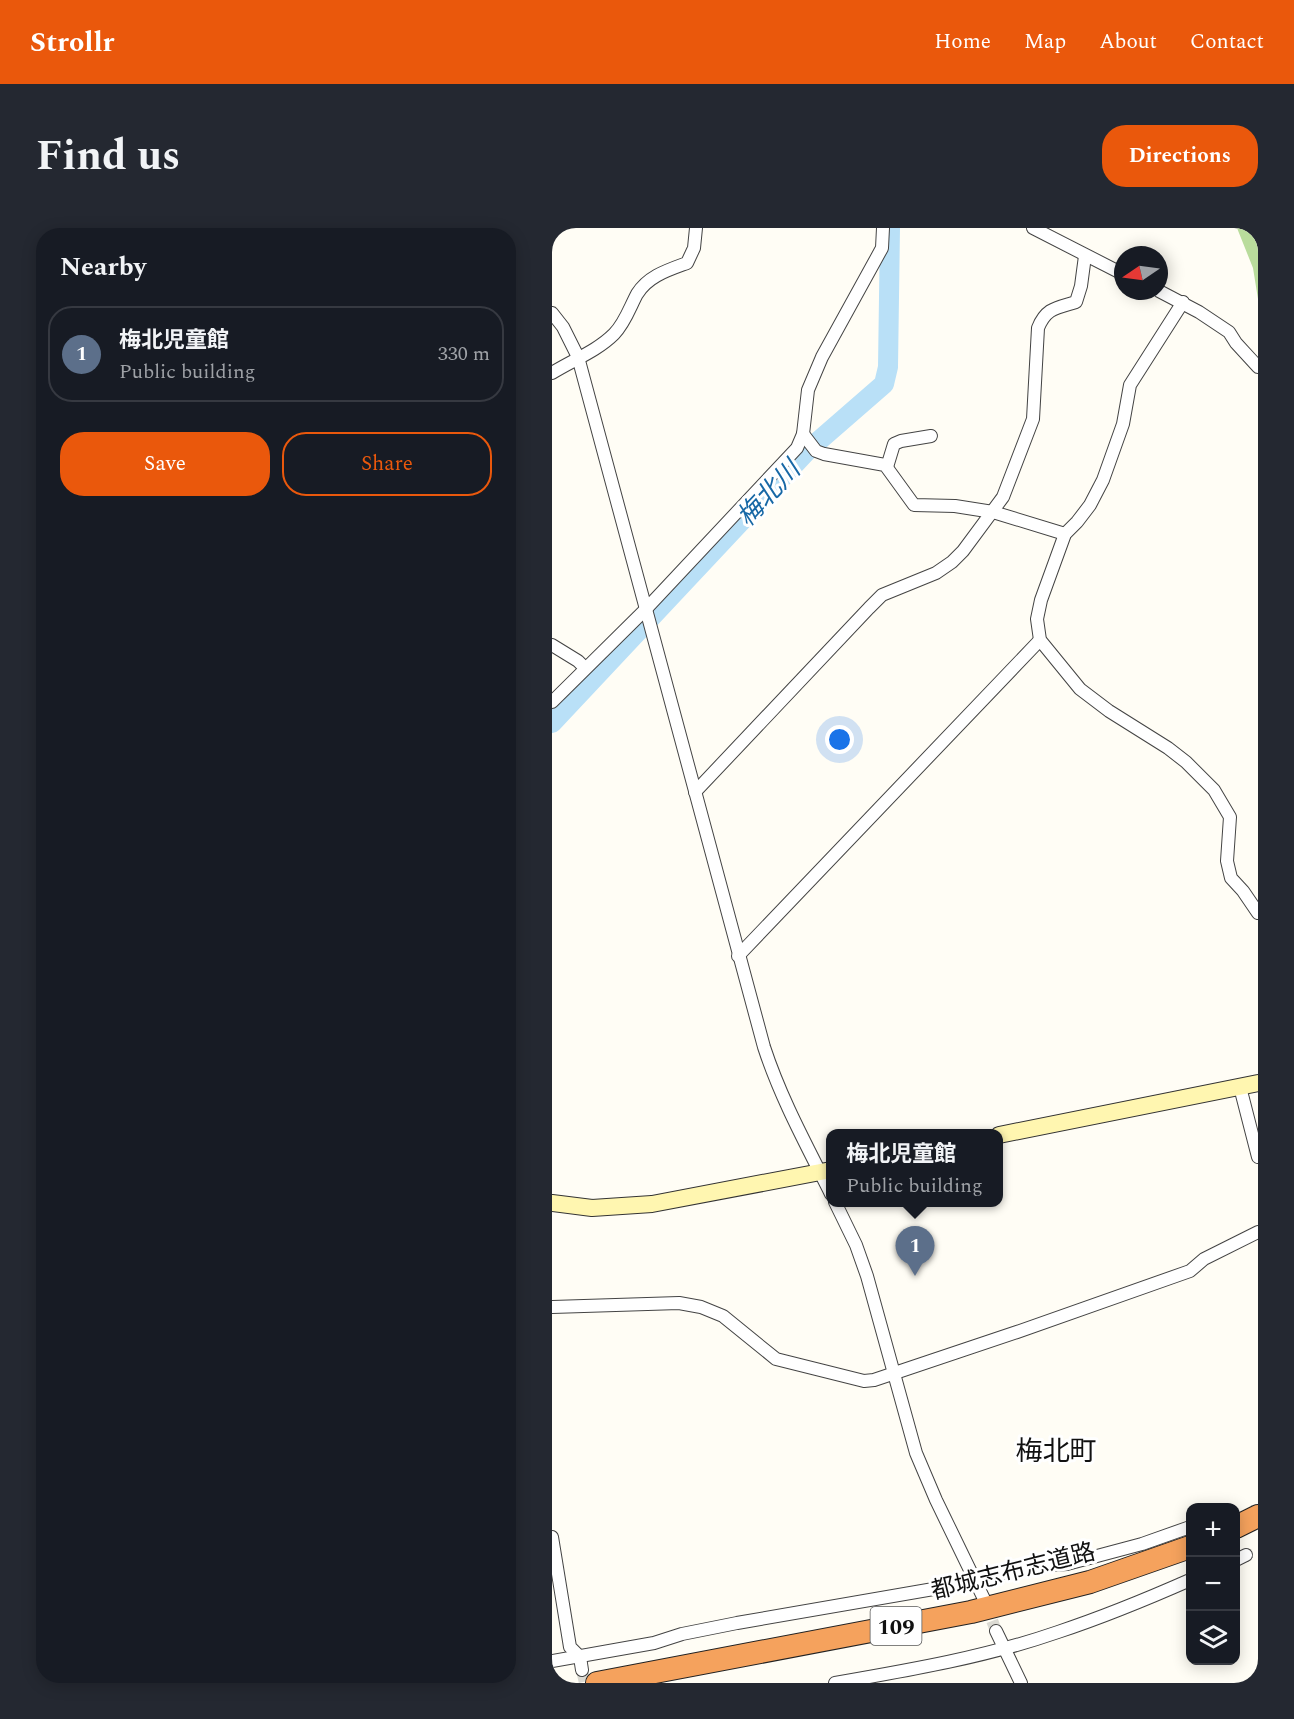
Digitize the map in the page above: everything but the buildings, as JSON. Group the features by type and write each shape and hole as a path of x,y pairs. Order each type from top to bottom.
{"highway":[{"path":"1240,1525 1258,1516"},
{"path":"1240,1550 1258,1528"},
{"name":"都城志布志道路","path":"586,1670 971,1612 1090,1582 1186,1549"},
{"name":"都城志布志道路","path":"653,1683 920,1632 1035,1607 1096,1591 1186,1560"}],"street":[{"path":"552,373 594,350 613,334 620,326 639,291 655,275 687,262 694,248 696,228"},
{"path":"552,702 646,609 805,437 808,390 822,357 882,248 883,228"},
{"path":"1033,228 1114,270"},
{"path":"695,792 882,595 936,573 952,562 993,512 1003,497 1033,419 1038,328 1043,316 1056,308 1076,302 1082,286 1085,256"},
{"path":"1168,295 1184,302 1229,332 1236,344 1258,367"},
{"path":"1184,302 1130,385 1124,424 1103,480 1090,505 1065,534 1041,600 1037,619 1040,640 1080,689 1109,711 1168,748 1214,790 1230,817 1227,861 1231,878 1258,913"},
{"path":"552,313 578,357 738,957 775,1080 825,1171 652,1204 592,1208 552,1203"},
{"path":"887,467 894,444 931,436"},
{"path":"805,437 816,451 824,454 863,460 887,467 914,505 955,506 993,512 1065,534"},
{"path":"738,957 1040,640"},
{"path":"552,645 585,668"},
{"path":"1003,1134 1258,1083"},
{"path":"1240,1087 1258,1157"},
{"path":"837,1207 856,1245 867,1276 916,1453 984,1599"},
{"path":"552,1307 693,1304 723,1316 776,1359 864,1381 874,1380 1190,1271 1204,1259 1258,1232"},
{"path":"552,1661 586,1670 682,1634 945,1587 974,1578 1067,1563 1142,1544 1186,1529"},
{"path":"552,1537 570,1647 586,1670"},
{"path":"835,1683 917,1669 1057,1633 1186,1582"},
{"path":"996,1631 1021,1683"}],"green space":[{"path":"1237,228 1258,228 1258,299 1253,268"}],"waterway":[{"name":"梅北川","path":"552,723 807,451 884,384 888,367 890,228"}],"tunnel":[{"path":"986,1604 996,1631"},
{"path":"582,1670 585,1683"}],"place":[{"name":"梅北児童館","path":"915,1276"}],"district":[{"name":"梅北町","path":"1056,1451"}]}
